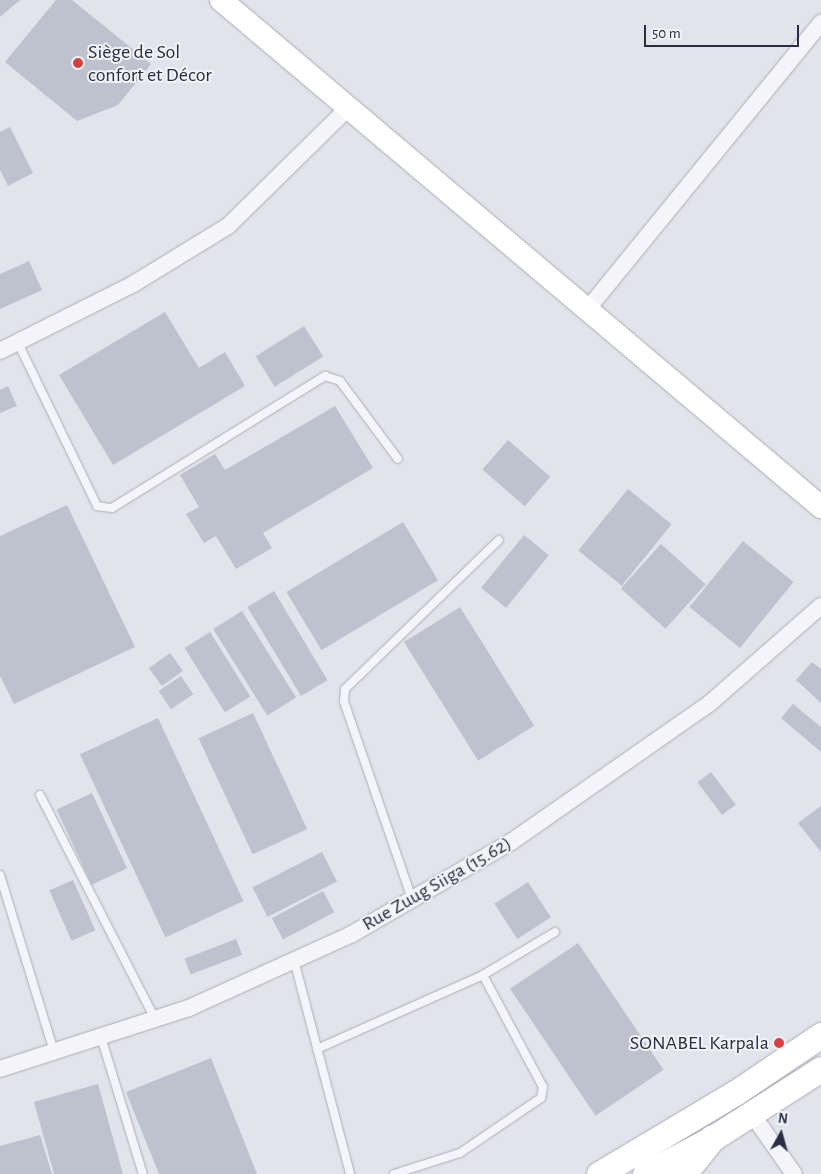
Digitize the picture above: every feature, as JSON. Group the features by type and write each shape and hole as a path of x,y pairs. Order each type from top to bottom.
{"highway":[{"path":"687,1173 713,1138"}],"main road":[{"path":"221,0 586,311 821,507"},
{"path":"599,1174 735,1093 821,1035"},
{"path":"645,1174 713,1138 821,1069"}],"street":[{"path":"586,311 821,22"},
{"path":"0,351 135,283 228,226 347,108"},
{"name":"Rue Zuug Siiga (15.62)","path":"0,1068 155,1019 294,960 412,899 511,842 709,704 821,606"},
{"path":"752,1114 794,1174"}],"lane":[{"path":"18,343 96,506 112,508 325,376 340,381 398,460"},
{"path":"412,899 344,701 345,689 499,540"},
{"path":"40,795 155,1019"},
{"path":"0,875 54,1052"},
{"path":"317,1049 483,975 555,932"},
{"path":"294,960 350,1174"},
{"path":"394,1174 460,1153 542,1098 544,1087 483,975"},
{"path":"102,1037 143,1174"}],"building":[{"path":"0,0 20,0 0,17"},
{"path":"56,0 72,0 151,64 118,105 77,121 5,62"},
{"path":"10,127 33,173 8,186 0,170 0,132"},
{"path":"29,261 42,290 0,309 0,274"},
{"path":"165,312 199,368 225,352 245,386 113,465 59,375"},
{"path":"304,326 323,357 275,387 256,356"},
{"path":"8,386 17,406 0,413 0,390"},
{"path":"335,406 373,468 263,533 272,548 236,569 216,536 204,543 186,514 199,507 180,475 215,454 225,470"},
{"path":"508,440 550,477 525,506 482,469"},
{"path":"628,489 672,524 622,586 578,550"},
{"path":"67,505 135,647 14,704 0,676 0,536"},
{"path":"403,522 438,580 321,650 286,592"},
{"path":"524,535 549,555 506,608 481,588"},
{"path":"743,541 794,582 740,648 690,607"},
{"path":"661,544 706,584 665,629 621,589"},
{"path":"274,591 328,680 301,696 247,607"},
{"path":"460,607 534,726 478,761 404,642"},
{"path":"242,611 296,698 267,716 213,629"},
{"path":"210,632 250,696 225,712 185,648"},
{"path":"170,653 183,671 162,686 149,668"},
{"path":"812,662 821,669 821,703 796,680"},
{"path":"181,676 193,694 171,709 159,691"},
{"path":"793,704 821,727 821,752 781,718"},
{"path":"253,713 307,829 253,854 199,738"},
{"path":"158,718 243,901 165,937 80,754"},
{"path":"711,772 736,805 722,815 697,782"},
{"path":"92,793 127,868 92,885 57,809"},
{"path":"821,806 821,852 798,823"},
{"path":"322,852 337,881 267,917 253,887"},
{"path":"73,880 95,930 72,941 49,891"},
{"path":"528,882 551,917 517,939 494,904"},
{"path":"323,891 334,912 283,939 272,918"},
{"path":"236,939 242,955 191,975 185,959"},
{"path":"578,943 664,1070 596,1116 510,989"},
{"path":"211,1058 257,1174 159,1174 126,1092"},
{"path":"98,1084 123,1174 54,1174 34,1102"},
{"path":"40,1135 52,1174 0,1174 0,1146"}],"place":[{"name":"Siège de Sol confort et Décor","path":"78,63"},
{"name":"SONABEL Karpala","path":"779,1043"}]}
